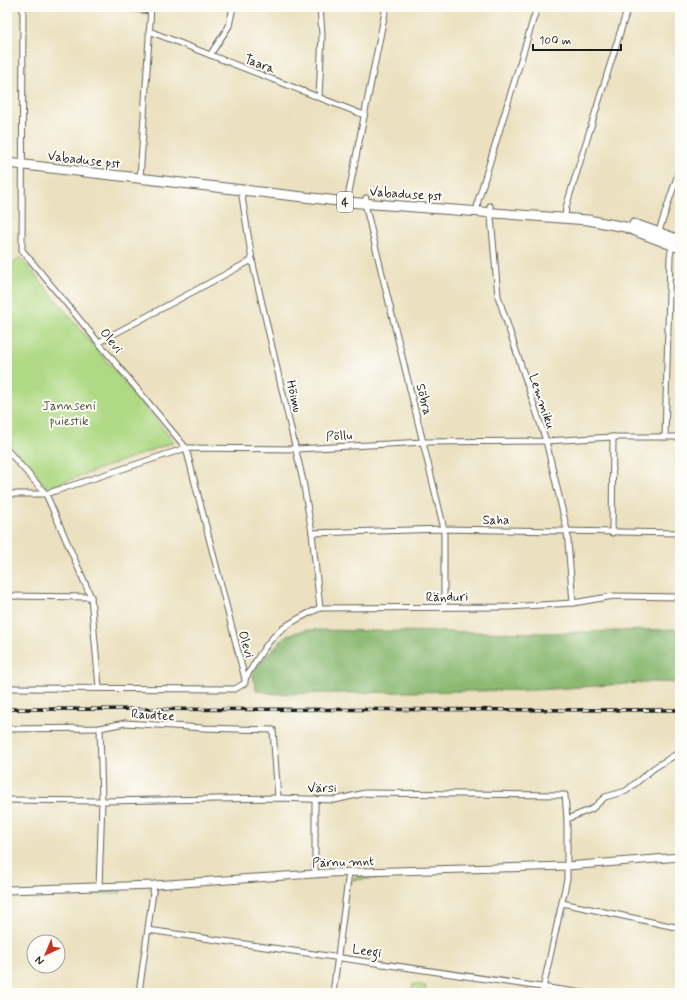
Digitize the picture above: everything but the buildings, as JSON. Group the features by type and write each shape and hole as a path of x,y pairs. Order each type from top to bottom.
{"highway":[{"name":"Vabaduse pst","path":"7,158 23,162 347,200"},
{"name":"Vabaduse pst","path":"7,163 23,162"},
{"name":"Vabaduse pst","path":"140,176 241,190 347,200 565,214 658,236 677,244"}],"main road":[{"name":"Pärnu mnt","path":"7,890 154,885 315,873 567,866 680,857"}],"street":[{"name":"Olevi","path":"23,7 22,250 186,448 245,679"},
{"path":"122,7 150,9 140,176"},
{"path":"210,55 229,26 233,7"},
{"path":"320,7 322,35 320,97"},
{"path":"347,200 386,7"},
{"path":"477,208 537,7"},
{"path":"565,214 628,7"},
{"name":"Taara","path":"149,31 364,115"},
{"path":"658,236 680,168"},
{"name":"Hõimu","path":"241,190 252,260 297,448 312,533 320,608"},
{"name":"Sõbra","path":"366,201 444,529 444,607"},
{"name":"Lemmiku","path":"490,209 498,296 546,441 567,530 573,603"},
{"path":"665,437 670,257 677,244"},
{"path":"99,342 252,260"},
{"path":"612,533 613,437"},
{"name":"Põllu","path":"7,494 46,494 186,448 297,448 424,442 546,441 613,437 680,437"},
{"path":"7,450 46,494 91,597 99,687"},
{"name":"Saha","path":"312,533 444,529 680,533"},
{"path":"7,596 91,597"},
{"name":"Ränduri","path":"245,679 271,637 295,619 320,608 509,608 573,603 614,596 680,596"},
{"name":"Raudtee","path":"7,688 99,687 235,689 245,683 245,679"},
{"name":"Raudtee","path":"7,729 100,728 125,723 204,728 273,730 278,798"},
{"path":"99,887 102,801 100,728"},
{"path":"567,819 592,809 605,796 626,790 654,768 680,752"},
{"name":"Värsi","path":"7,800 102,801 278,798 335,800 365,793 565,795 567,819 567,866 562,903 542,990"},
{"path":"315,799 315,873"},
{"path":"333,993 339,957 349,872"},
{"path":"139,993 154,885"},
{"path":"562,903 680,928"},
{"name":"Leegi","path":"148,930 339,957 542,990 583,993"}],"green space":[{"name":"Jannseni puiestik","path":"20,257 174,442 47,488 7,441 7,269"},
{"path":"680,629 680,683 653,682 538,690 274,694 256,690 252,671 287,635 305,630 552,633"},
{"path":"384,876 383,878 352,880 356,877"},
{"path":"121,890 121,893 88,894 88,892"},
{"path":"57,893 57,895 28,896 27,894"},
{"path":"413,984 426,986 425,993 412,993"}],"railway":[{"path":"7,709 680,710"}]}
